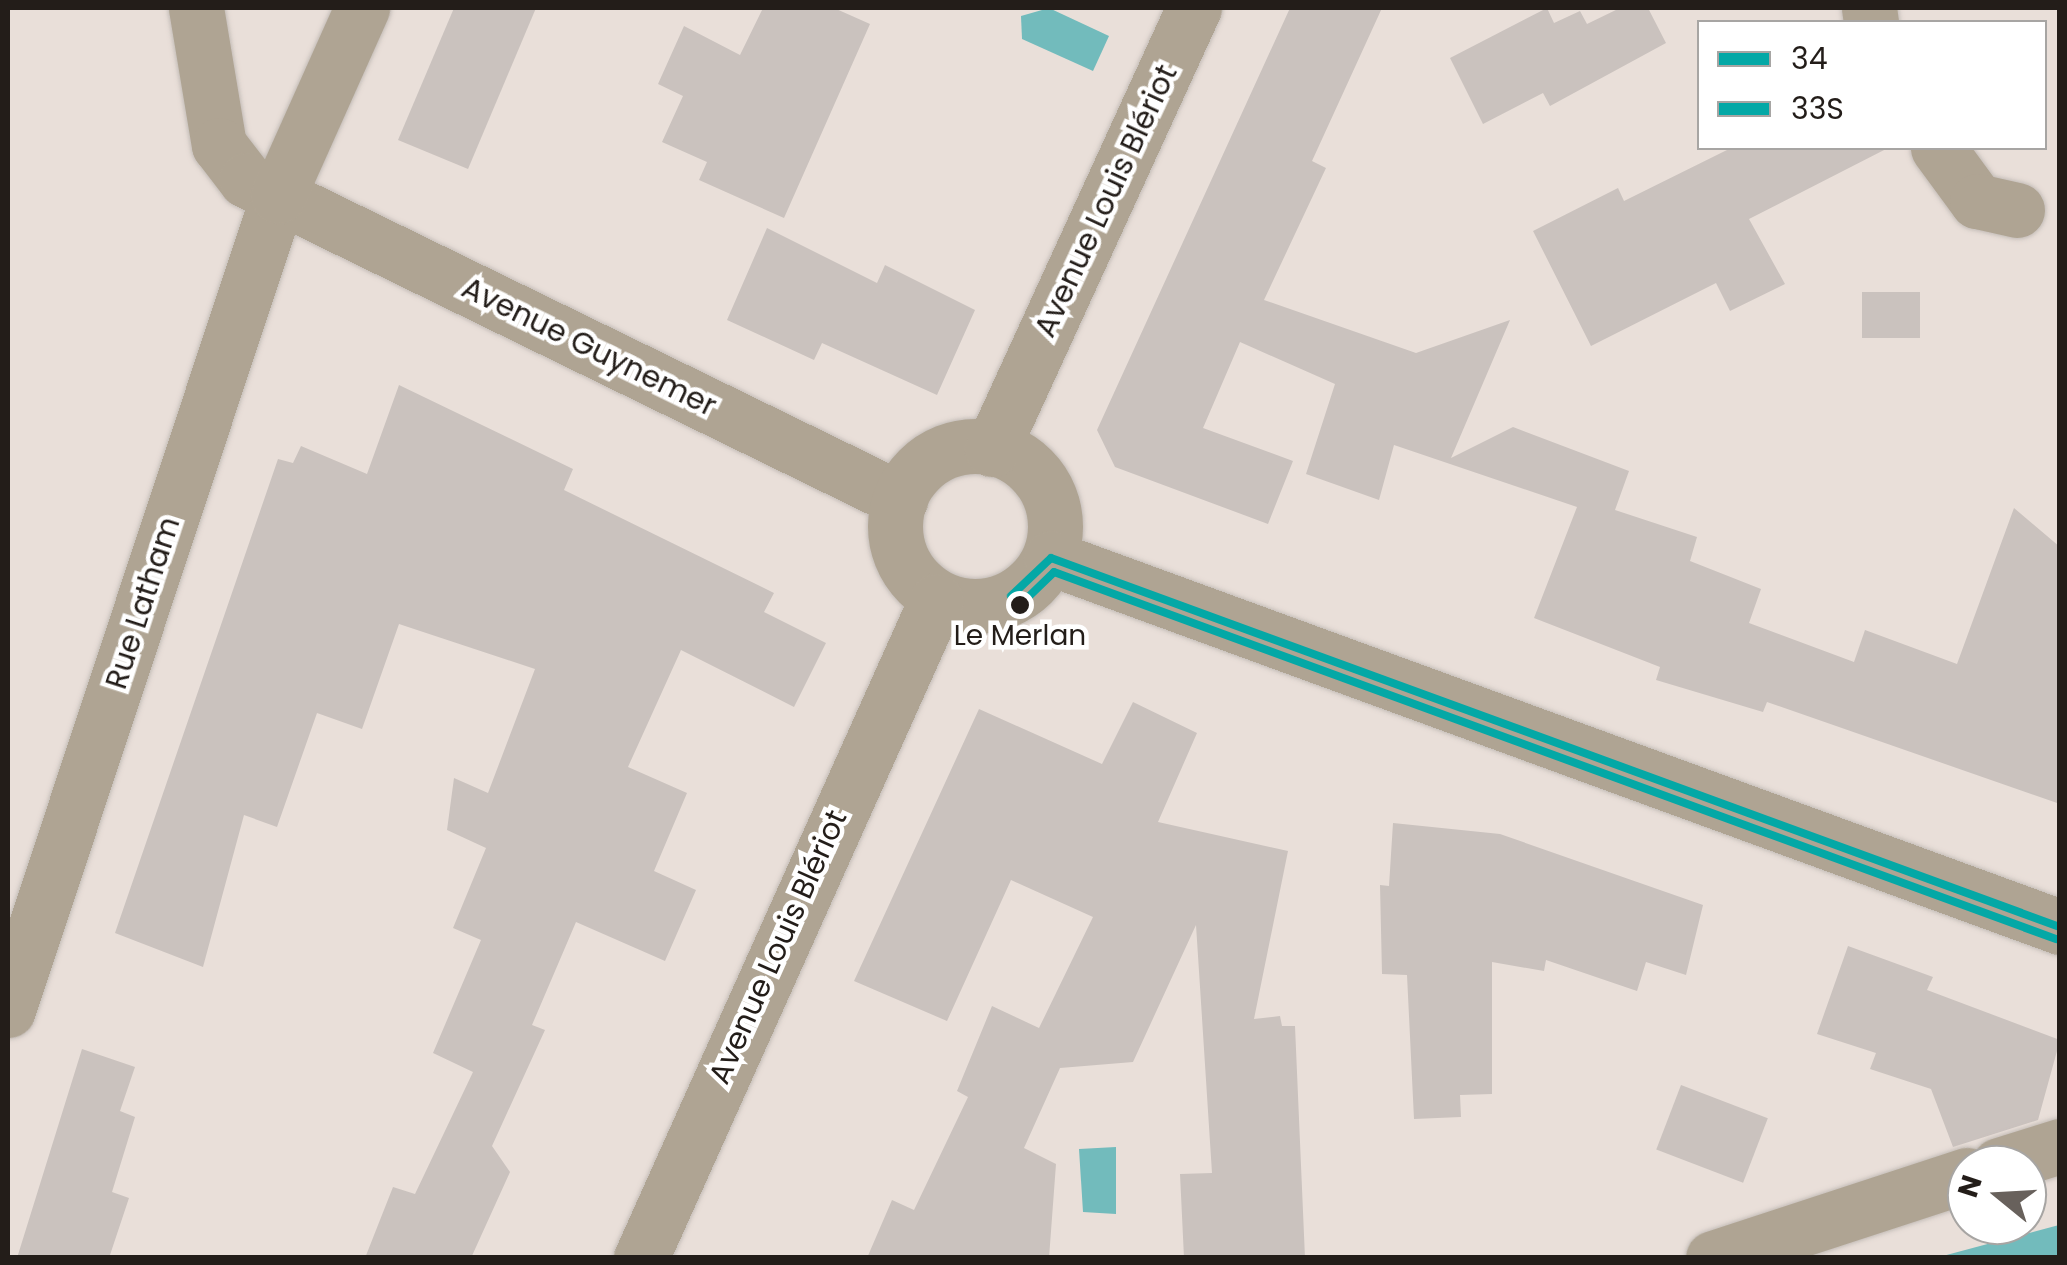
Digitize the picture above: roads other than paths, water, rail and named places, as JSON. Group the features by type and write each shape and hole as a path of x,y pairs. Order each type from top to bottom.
{"street":[{"name":"Avenue Guynemer","path":"196,8 220,145 246,180 900,499"},
{"name":"Rue Latham","path":"8,1010 21,926 278,196 362,8"},
{"name":"Avenue Louis Blériot","path":"992,449 1194,8"},
{"path":"1940,150 1977,200 2017,210"},
{"path":"992,449 1043,482 1053,506 1052,558 1010,596 927,620 896,543 900,499 930,459 992,449"},
{"path":"1052,558 2060,927"},
{"name":"Avenue Louis Blériot","path":"641,1258 927,620"},
{"path":"1713,1258 1947,1182"}],"water":[{"path":"1049,8 1109,36 1093,71 1022,39 1021,16"},
{"path":"1116,1147 1116,1214 1083,1212 1079,1149"},
{"path":"2059,1225 2059,1257 1939,1257 1984,1245 2047,1245 2047,1228"}],"place":[{"name":"Le Merlan","path":"1020,605"}]}
